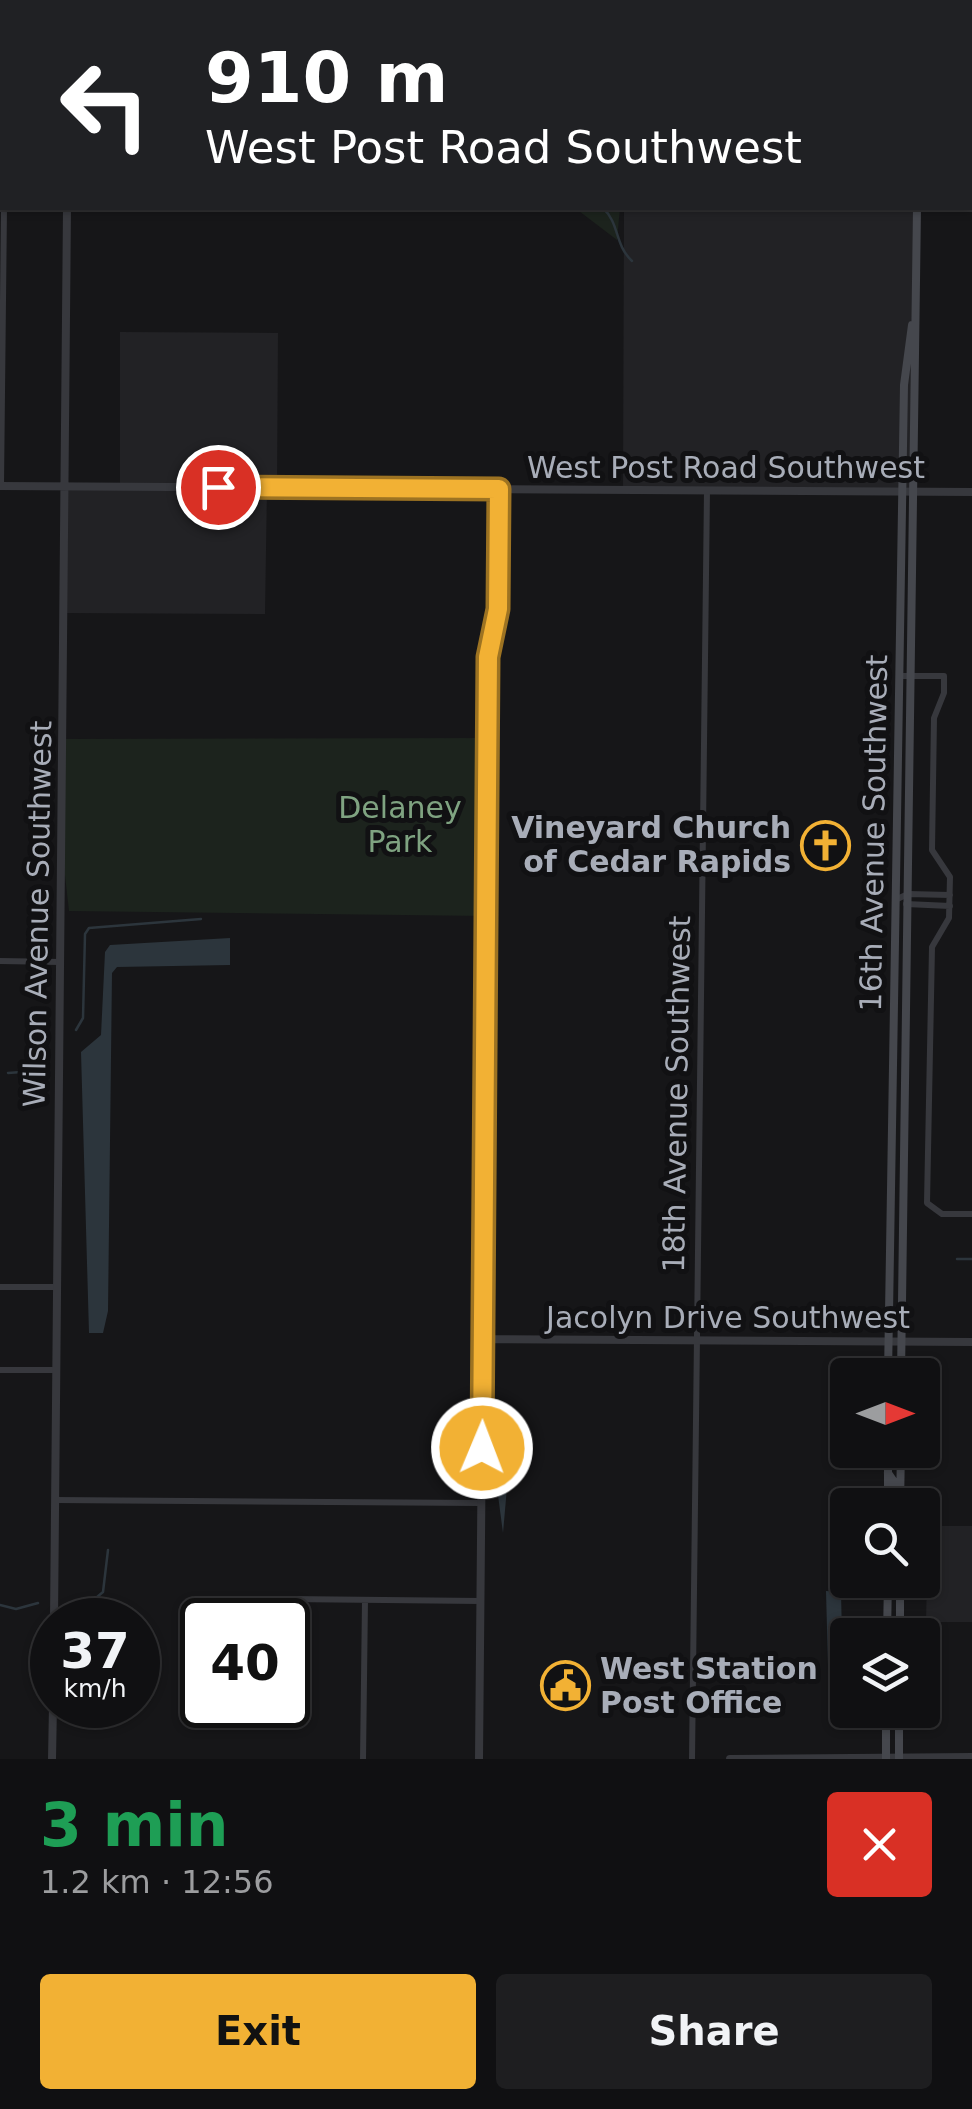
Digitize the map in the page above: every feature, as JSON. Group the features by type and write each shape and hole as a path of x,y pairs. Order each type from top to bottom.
{"main road":[{"name":"16th Avenue Southwest","path":"901,1358 917,210"},
{"name":"16th Avenue Southwest","path":"888,1358 904,385 916,292"},
{"path":"886,1728 886,1757"},
{"path":"899,1728 899,1757"}],"street":[{"path":"0,486 4,210"},
{"name":"Wilson Avenue Southwest","path":"54,1598 67,210"},
{"name":"West Post Road Southwest","path":"0,486 972,492"},
{"path":"479,1759 488,657 498,609 499,489"},
{"name":"18th Avenue Southwest","path":"692,1759 707,490"},
{"path":"899,676 944,676 934,718 932,850 950,877 950,918 932,946 927,1202 942,1214 972,1214"},
{"path":"895,900 908,894 950,895"},
{"path":"895,900 908,905 950,906"},
{"path":"0,961 60,962"},
{"path":"0,1287 57,1287"},
{"name":"Jacolyn Drive Southwest","path":"483,1339 972,1342"},
{"path":"0,1370 56,1370"},
{"path":"55,1500 481,1503"},
{"path":"310,1599 480,1600"},
{"path":"363,1759 366,1600"},
{"path":"52,1759 53,1728"},
{"path":"730,1759 972,1757"}],"shaded area":[{"path":"624,210 917,210 915,492 623,489"},
{"path":"120,332 278,333 277,487 267,488 265,614 63,613 65,486 120,486"},
{"path":"230,938 230,965 117,967 112,973 108,1311 103,1333 89,1333 81,1052 101,1035 105,952 110,945"},
{"path":"505,1413 508,1476 503,1533 494,1465 500,1417"},
{"path":"940,1526 972,1526 972,1622 926,1618 926,1598 940,1598"},
{"path":"826,1591 830,1591 830,1598 841,1598 842,1618 830,1618 829,1703"}],"green space":[{"path":"578,210 620,210 617,240"},
{"name":"Delaney Park","path":"488,738 486,916 69,911 61,840 62,739"}],"waterway":[{"path":"604,210 632,261"},
{"path":"76,1030 83,1018 85,934 89,928 201,919"},
{"path":"8,1073 35,1071 43,1063"},
{"path":"957,1259 972,1259"},
{"path":"96,1598 103,1592 108,1550"},
{"path":"0,1605 16,1609 30,1605"}],"place":[{"name":"Vineyard Church of Cedar Rapids","path":"826,845"},
{"name":"West Station Post Office","path":"565,1686"}],"route":[{"path":"218,487 499,489 498,609 488,657 482,1448"}]}
